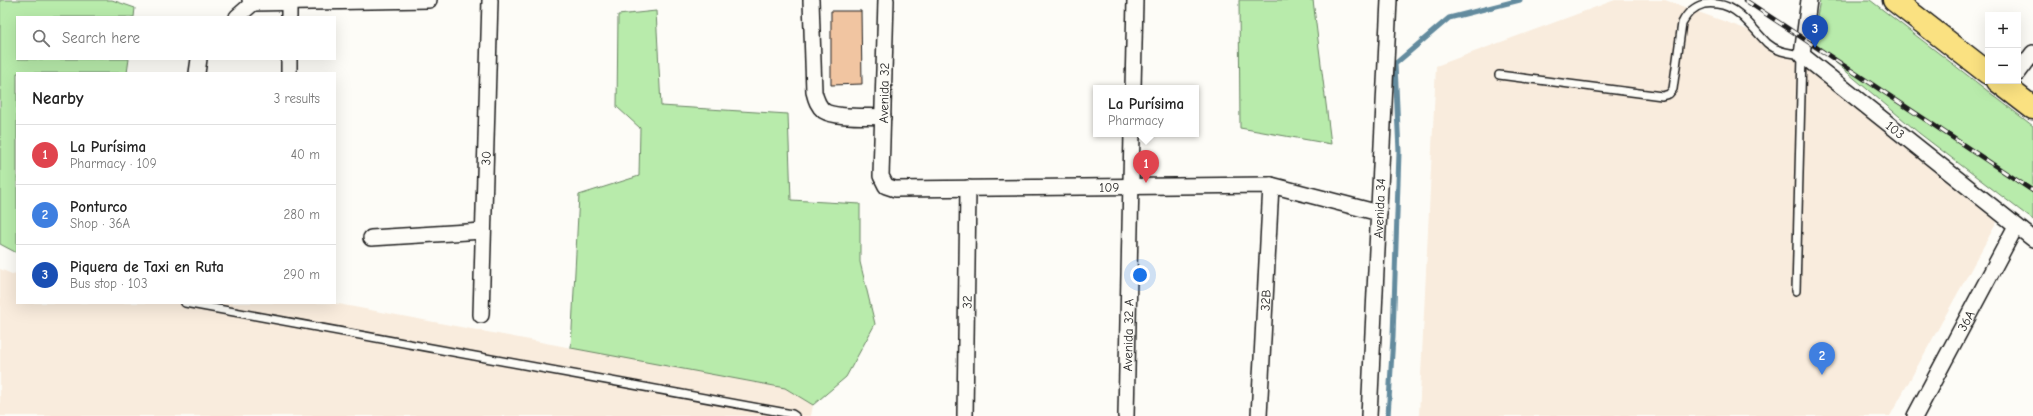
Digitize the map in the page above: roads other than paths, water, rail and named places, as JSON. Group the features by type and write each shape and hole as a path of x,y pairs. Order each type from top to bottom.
{"main road":[{"path":"1894,0 1985,71"},
{"path":"2012,84 2033,108"}],"street":[{"path":"238,16 251,2 289,10 429,0"},
{"name":"30","path":"481,315 490,0"},
{"path":"811,0 814,92 817,103 825,111 836,114 883,117"},
{"name":"Avenida 32","path":"886,0 882,176 886,186"},
{"path":"1133,85 1135,0"},
{"name":"Avenida 34","path":"1369,416 1388,0"},
{"path":"1802,55 1810,0"},
{"path":"2021,67 2033,53"},
{"name":"103","path":"1802,55 2033,239"},
{"path":"197,72 199,60"},
{"path":"289,60 289,72"},
{"name":"Avenida 32 A","path":"1126,416 1132,137"},
{"name":"109","path":"886,186 895,189 1271,185 1379,213"},
{"name":"32B","path":"1259,416 1271,185"},
{"name":"32","path":"964,416 968,188"},
{"name":"36A","path":"1915,416 2016,226"},
{"path":"370,238 483,231"}],"lane":[{"path":"1499,75 1662,96 1669,94 1673,89 1686,14 1696,6 1709,2 1722,2 1733,5 1746,17 1768,43 1780,51 1802,55 1796,291"},
{"path":"190,304 792,414 795,416"}],"waterway":[{"path":"1388,416 1393,337 1399,152 1395,64 1449,18 1520,0"}],"railway":[{"path":"1745,0 2033,191"}],"place":[{"name":"Piquera de Taxi en Ruta","path":"1815,48"},
{"name":"La Purísima","path":"1146,183"},
{"name":"Ponturco","path":"1822,375"}]}
